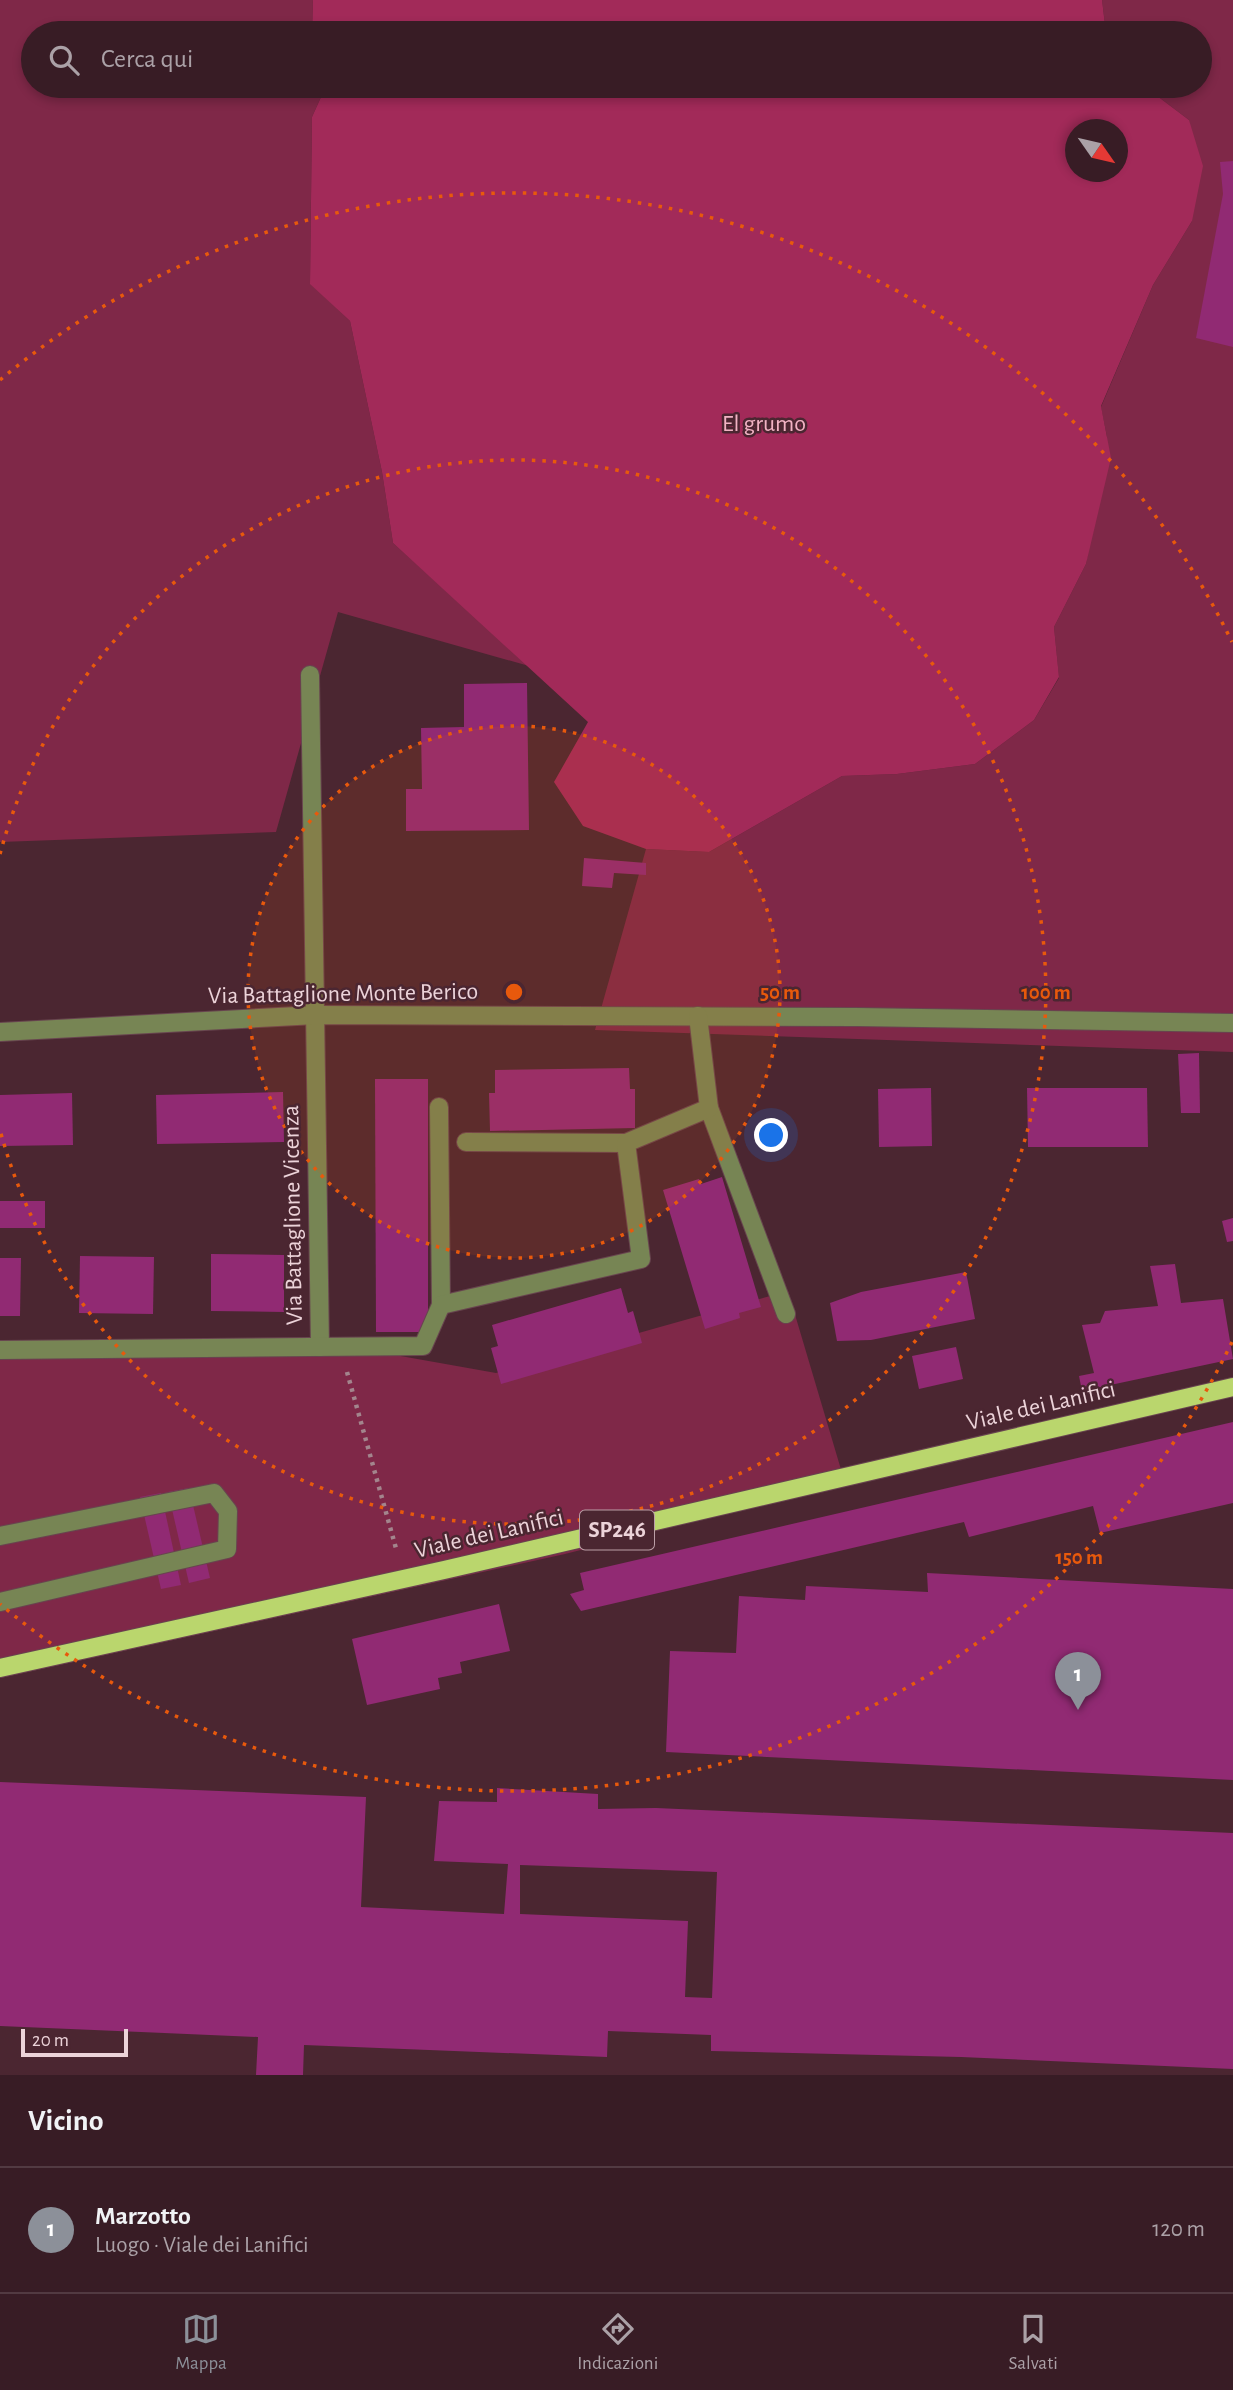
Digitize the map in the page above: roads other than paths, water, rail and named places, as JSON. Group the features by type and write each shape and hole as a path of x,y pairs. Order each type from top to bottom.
{"main road":[{"name":"Viale dei Lanifici","path":"0,1668 430,1573 1233,1387"}],"street":[{"name":"Via Battaglione Vicenza","path":"0,1350 320,1347 310,675"},
{"name":"Via Battaglione Monte Berico","path":"0,1032 316,1015 698,1016 1233,1023"},
{"path":"698,1016 709,1108 786,1314"},
{"path":"320,1347 423,1346 442,1305 439,1107"},
{"path":"466,1142 626,1143 709,1108"},
{"path":"442,1305 641,1259 626,1143"},
{"path":"0,1536 214,1493 228,1511 227,1549 0,1602"}],"place":[{"name":"Marzotto","path":"1078,1710"}],"park label":[{"name":"El grumo","path":"764,424"}]}
